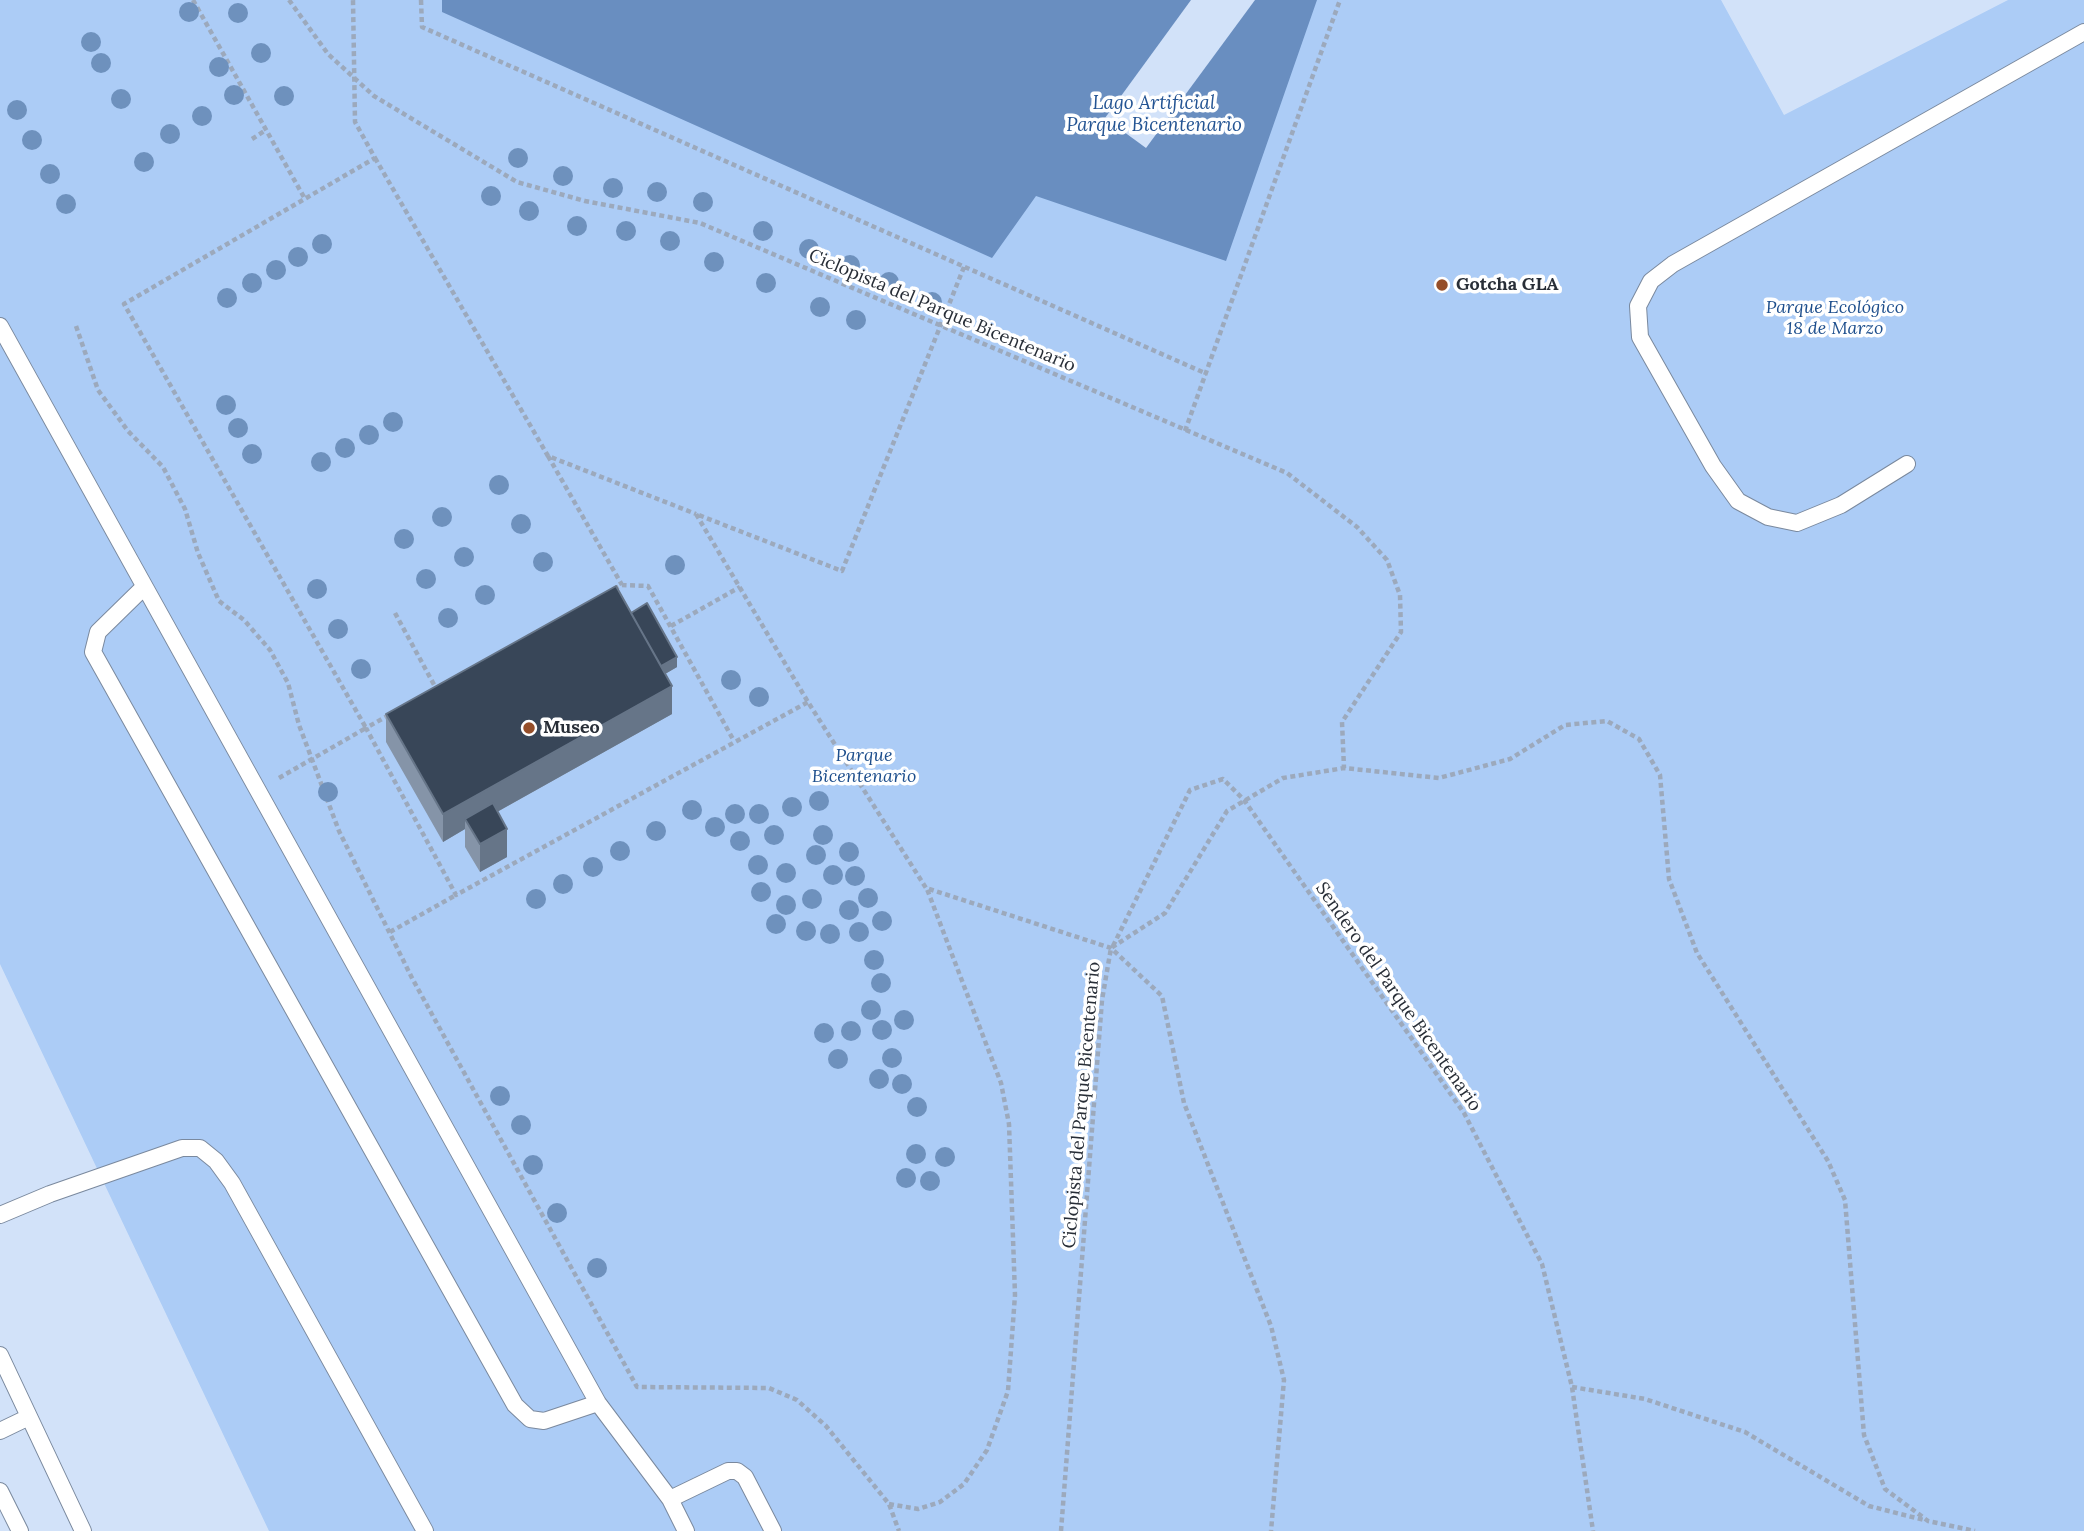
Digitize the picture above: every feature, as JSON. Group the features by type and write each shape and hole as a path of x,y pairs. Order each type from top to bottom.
{"lane":[{"path":"1907,464 1840,505 1797,523 1768,517 1738,501 1713,466 1640,337 1638,306 1651,281 1673,264 2084,32"},
{"path":"0,326 598,1403 670,1499 686,1531"},
{"path":"144,587 98,632 93,652 515,1405 530,1419 544,1421 598,1403"},
{"path":"0,1215 50,1194 182,1148 200,1148 216,1161 232,1183 425,1531"},
{"path":"0,1355 83,1531"},
{"path":"0,1431 29,1417"},
{"path":"670,1499 728,1471 737,1471 745,1477 772,1531"},
{"path":"0,1491 15,1527"}],"path":[{"path":"193,0 305,199"},
{"name":"Ciclopista del Parque Bicentenario","path":"289,0 328,54 374,96 517,182 585,201 700,223 1287,473 1357,527 1387,560 1400,595 1401,632 1342,722 1344,768"},
{"path":"353,0 355,122 622,585"},
{"path":"421,0 422,27 1207,374"},
{"path":"1185,431 1340,0"},
{"path":"252,139 266,130"},
{"path":"375,158 124,304 366,728 456,895"},
{"path":"548,456 842,572 964,267"},
{"path":"76,326 98,390 128,430 163,467 185,509 198,553 219,601 253,630 270,650 282,672 339,831 390,932 637,1387 769,1388 797,1399 826,1426 889,1504 899,1531"},
{"path":"696,514 808,702 926,888 1002,1083 1009,1124 1014,1295 1008,1391 987,1450 964,1484 940,1502 918,1509 889,1504"},
{"path":"609,592 622,585 648,586 734,741"},
{"path":"671,626 740,587"},
{"path":"395,613 440,697"},
{"path":"427,694 439,687"},
{"path":"390,932 808,702"},
{"path":"257,790 390,714"},
{"name":"Ciclopista del Parque Bicentenario","path":"1061,1531 1102,1000 1111,948 1165,913 1227,811 1283,778 1344,768 1439,778 1510,759 1565,725 1606,721 1639,739 1660,775 1669,879 1697,953 1828,1161 1845,1200 1864,1435 1885,1489 1927,1521 1975,1531"},
{"name":"Sendero del Parque Bicentenario","path":"1111,948 1190,790 1223,779 1244,800 1464,1113 1542,1264 1572,1387 1592,1531"},
{"path":"926,888 1111,948 1162,996 1184,1103 1271,1326 1284,1380 1271,1531"},
{"path":"1572,1387 1645,1399 1745,1432 1869,1506 1927,1521"}],"green space":[{"name":"Parque Bicentenario","path":"0,0 1721,0 1784,115 2008,0 2084,0 2084,1531 269,1531 0,964"}],"water":[{"name":"Lago Artificial Parque Bicentenario","path":"442,0 1317,0 1226,261 1036,196 992,258 442,12"}],"pier":[{"path":"1191,0 1255,0 1146,148 1105,118"}],"building":[{"name":"Museo","path":"616,586 672,686 443,814 386,714"},
{"path":"647,603 677,657 661,666 631,613"},
{"path":"493,803 507,829 480,844 465,819"}],"place":[{"name":"Gotcha GLA","path":"1442,285"},
{"name":"Museo","path":"529,728"}],"park label":[{"name":"Parque Ecológico 18 de Marzo","path":"1835,318"}]}
